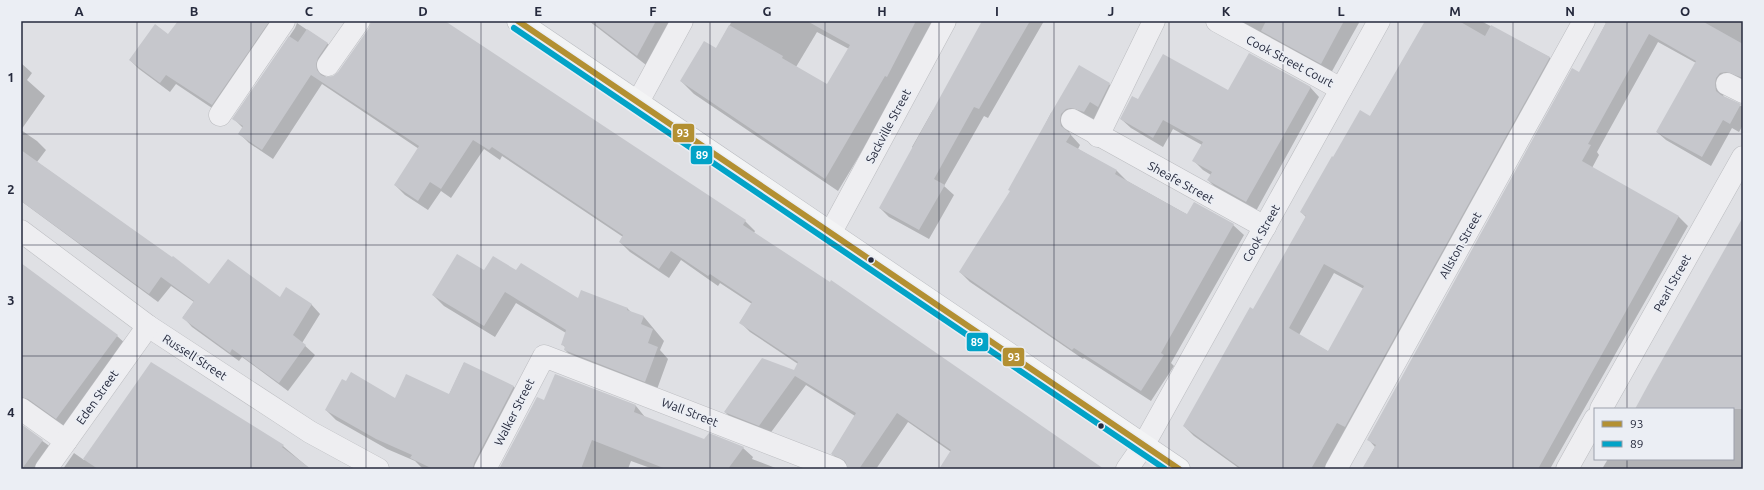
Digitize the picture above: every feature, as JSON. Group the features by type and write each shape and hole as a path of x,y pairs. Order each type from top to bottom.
{"main road":[{"path":"518,21 1179,469"}],"street":[{"path":"220,115 284,21"},
{"path":"328,65 358,21"},
{"path":"638,102 682,21"},
{"name":"Sackville Street","path":"831,232 945,21"},
{"path":"1098,136 1154,21"},
{"name":"Cook Street Court","path":"1216,21 1342,89"},
{"name":"Cook Street","path":"1128,469 1143,446 1379,21"},
{"name":"Allston Street","path":"1336,469 1584,21"},
{"name":"Sheafe Street","path":"1072,120 1098,136 1265,227"},
{"name":"Pearl Street","path":"1602,408 1743,157"},
{"name":"Russell Street","path":"21,231 148,326 310,432 370,467"},
{"name":"Eden Street","path":"46,469 148,326"},
{"name":"Walker Street","path":"485,469 544,356"},
{"name":"Wall Street","path":"544,356 836,469"},
{"path":"21,409 66,441"},
{"path":"1567,469 1594,421"}],"building":[{"path":"178,21 269,22 212,105 166,75 160,83 129,60 155,24 168,34"},
{"path":"371,21 445,21 746,220 743,225 830,282 831,280 1104,469 939,469 951,450 897,413 859,469 848,469 845,461 831,454 856,413 795,376 759,426 724,412 762,358 794,370 798,362 739,323 752,302 710,274 708,276 671,251 659,269 619,242 623,235 492,147 489,150 473,140 441,189 430,182 418,201 394,185 419,146 311,75 262,150 238,134 243,126 232,119 289,36 298,42 307,29 328,43 318,58 316,64 317,70 321,75 326,77 333,76 338,72 369,28"},
{"path":"591,21 656,21 637,56"},
{"path":"807,21 916,21 887,77 885,76 825,179 680,81 704,41 716,48 729,25 783,56 782,58 827,84 850,45"},
{"path":"982,21 1030,21 979,109 974,107 934,179 945,185 919,230 879,208"},
{"path":"1266,21 1344,21 1321,64 1261,31"},
{"path":"1425,21 1459,21 1485,36 1491,25 1550,57 1345,427 1337,423 1311,469 1242,469 1183,426 1250,307 1253,309 1306,216 1300,212 1332,156 1333,157 1360,110 1370,116","holes":["1324,264 1364,286 1328,351 1289,328"]},
{"path":"1607,21 1702,21 1743,44 1743,78 1726,72 1720,73 1716,78 1715,84 1716,91 1721,95 1741,104 1730,124 1723,120 1702,157 1656,132 1696,61 1649,34 1588,144 1591,145 1582,161 1679,216 1538,469 1362,469 1376,445 1367,440 1572,68 1579,72"},
{"path":"1249,53 1311,87 1246,202 1207,180 1212,172 1192,161 1203,142 1163,120 1153,138 1120,119 1132,96 1138,99 1163,54 1228,90"},
{"path":"1079,65 1110,83 1098,107 1090,102 1084,112 1071,108 1066,109 1061,114 1061,126 1071,134 1066,142 1117,170 1115,174 1187,214 1194,202 1234,224 1161,353 1164,355 1141,391 1074,348 1072,350 959,272 1010,191 1008,190"},
{"path":"21,150 172,257 173,256 209,284 228,259 280,297 286,287 312,304 293,335 306,345 279,383 232,349 230,353 182,318 194,301 161,277 149,294 21,201"},
{"path":"1743,217 1743,409 1636,408"},
{"path":"457,254 484,270 493,256 516,270 521,263 578,298 581,290 628,308 627,310 644,316 641,324 653,329 648,343 658,347 645,382 564,350 565,346 561,345 566,330 505,292 484,326 432,295"},
{"path":"21,263 118,335 56,419 28,399 21,397"},
{"path":"151,362 284,445 282,447 311,469 98,469 83,459"},
{"path":"464,362 514,386 474,463 473,469 433,469 410,458 412,455 376,439 325,410 342,379 346,381 351,372 395,398 406,374 449,394"},
{"path":"555,374 636,405 634,412 704,439 709,433 744,447 728,469 666,469 592,440 581,469 499,469 537,397 544,400"},
{"path":"21,424 43,440 22,469 21,469"}],"transit line":[{"name":"93","path":"518,21 1179,469"},
{"name":"89","path":"514,28 1165,469"}]}
